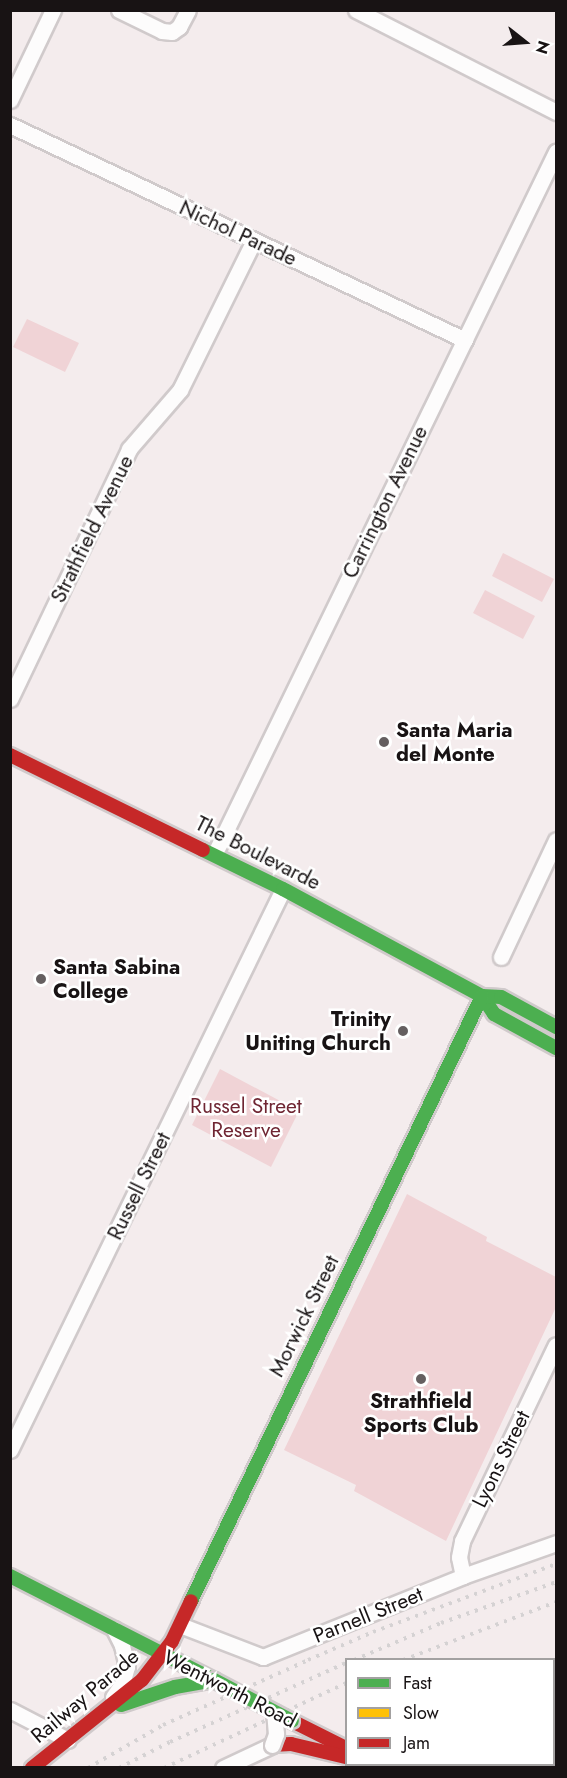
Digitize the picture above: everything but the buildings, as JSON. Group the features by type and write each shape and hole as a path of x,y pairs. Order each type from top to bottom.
{"main road":[{"name":"The Boulevarde","path":"10,755 215,854 482,996 501,997 556,1027"},
{"name":"The Boulevarde","path":"482,996 494,1014 556,1048"},
{"name":"Morwick Street","path":"163,1654 180,1625 482,996"},
{"name":"Wentworth Road","path":"10,1576 345,1748"},
{"name":"Railway Parade","path":"32,1767 142,1680 163,1654"},
{"path":"105,1710 175,1687 214,1680"},
{"path":"272,1745 291,1744 345,1756"}],"street":[{"path":"10,100 53,10"},
{"path":"119,10 162,31 172,32 179,27 188,10"},
{"path":"356,10 380,16 556,112"},
{"name":"Nichol Parade","path":"10,125 465,340"},
{"name":"Carrington Avenue","path":"215,854 556,152"},
{"name":"Strathfield Avenue","path":"10,699 129,449 180,390 254,240"},
{"path":"501,957 556,840"},
{"name":"Russell Street","path":"11,1448 283,889"},
{"name":"Lyons Street","path":"463,1576 459,1557 462,1541 556,1345"},
{"name":"Parnell Street","path":"180,1625 263,1657 463,1576 556,1544"},
{"path":"105,1710 122,1684 127,1667 122,1645 114,1629"},
{"path":"10,1710 68,1740"},
{"path":"223,1767 272,1745 276,1734 274,1712"}],"green space":[{"path":"27,319 79,343 65,372 13,347"},
{"path":"503,553 554,579 542,602 492,576"},
{"path":"485,590 535,616 523,639 473,613"},
{"name":"Russel Street Reserve","path":"220,1069 299,1111 271,1167 192,1125"},
{"name":"Strathfield Sports Club","path":"407,1194 487,1237 486,1241 556,1277 556,1307 446,1541 354,1491 356,1485 284,1450"}],"railway":[{"path":"88,1768 163,1725 308,1660 373,1632 556,1564"},
{"path":"359,1658 441,1623 556,1582"},
{"path":"408,1658 556,1602"},
{"path":"119,1768 170,1742 345,1663"},
{"path":"164,1768 345,1683"}],"traffic: fast":[{"path":"203,850 283,889 482,996 494,1014 556,1048"},
{"path":"191,1601 482,996"},
{"path":"482,996 501,997 556,1027"},
{"path":"10,1576 214,1680"},
{"path":"121,1705 175,1687 214,1680"},
{"path":"214,1680 292,1721"}],"traffic: jam":[{"path":"10,755 203,850"},
{"path":"32,1768 142,1680 172,1641 191,1601"},
{"path":"292,1721 344,1747"},
{"path":"272,1745 291,1744 345,1757"}],"place":[{"name":"Santa Maria del Monte","path":"384,742"},
{"name":"Santa Sabina College","path":"41,979"},
{"name":"Trinity Uniting Church","path":"403,1031"},
{"name":"Strathfield Sports Club","path":"421,1379"}]}
